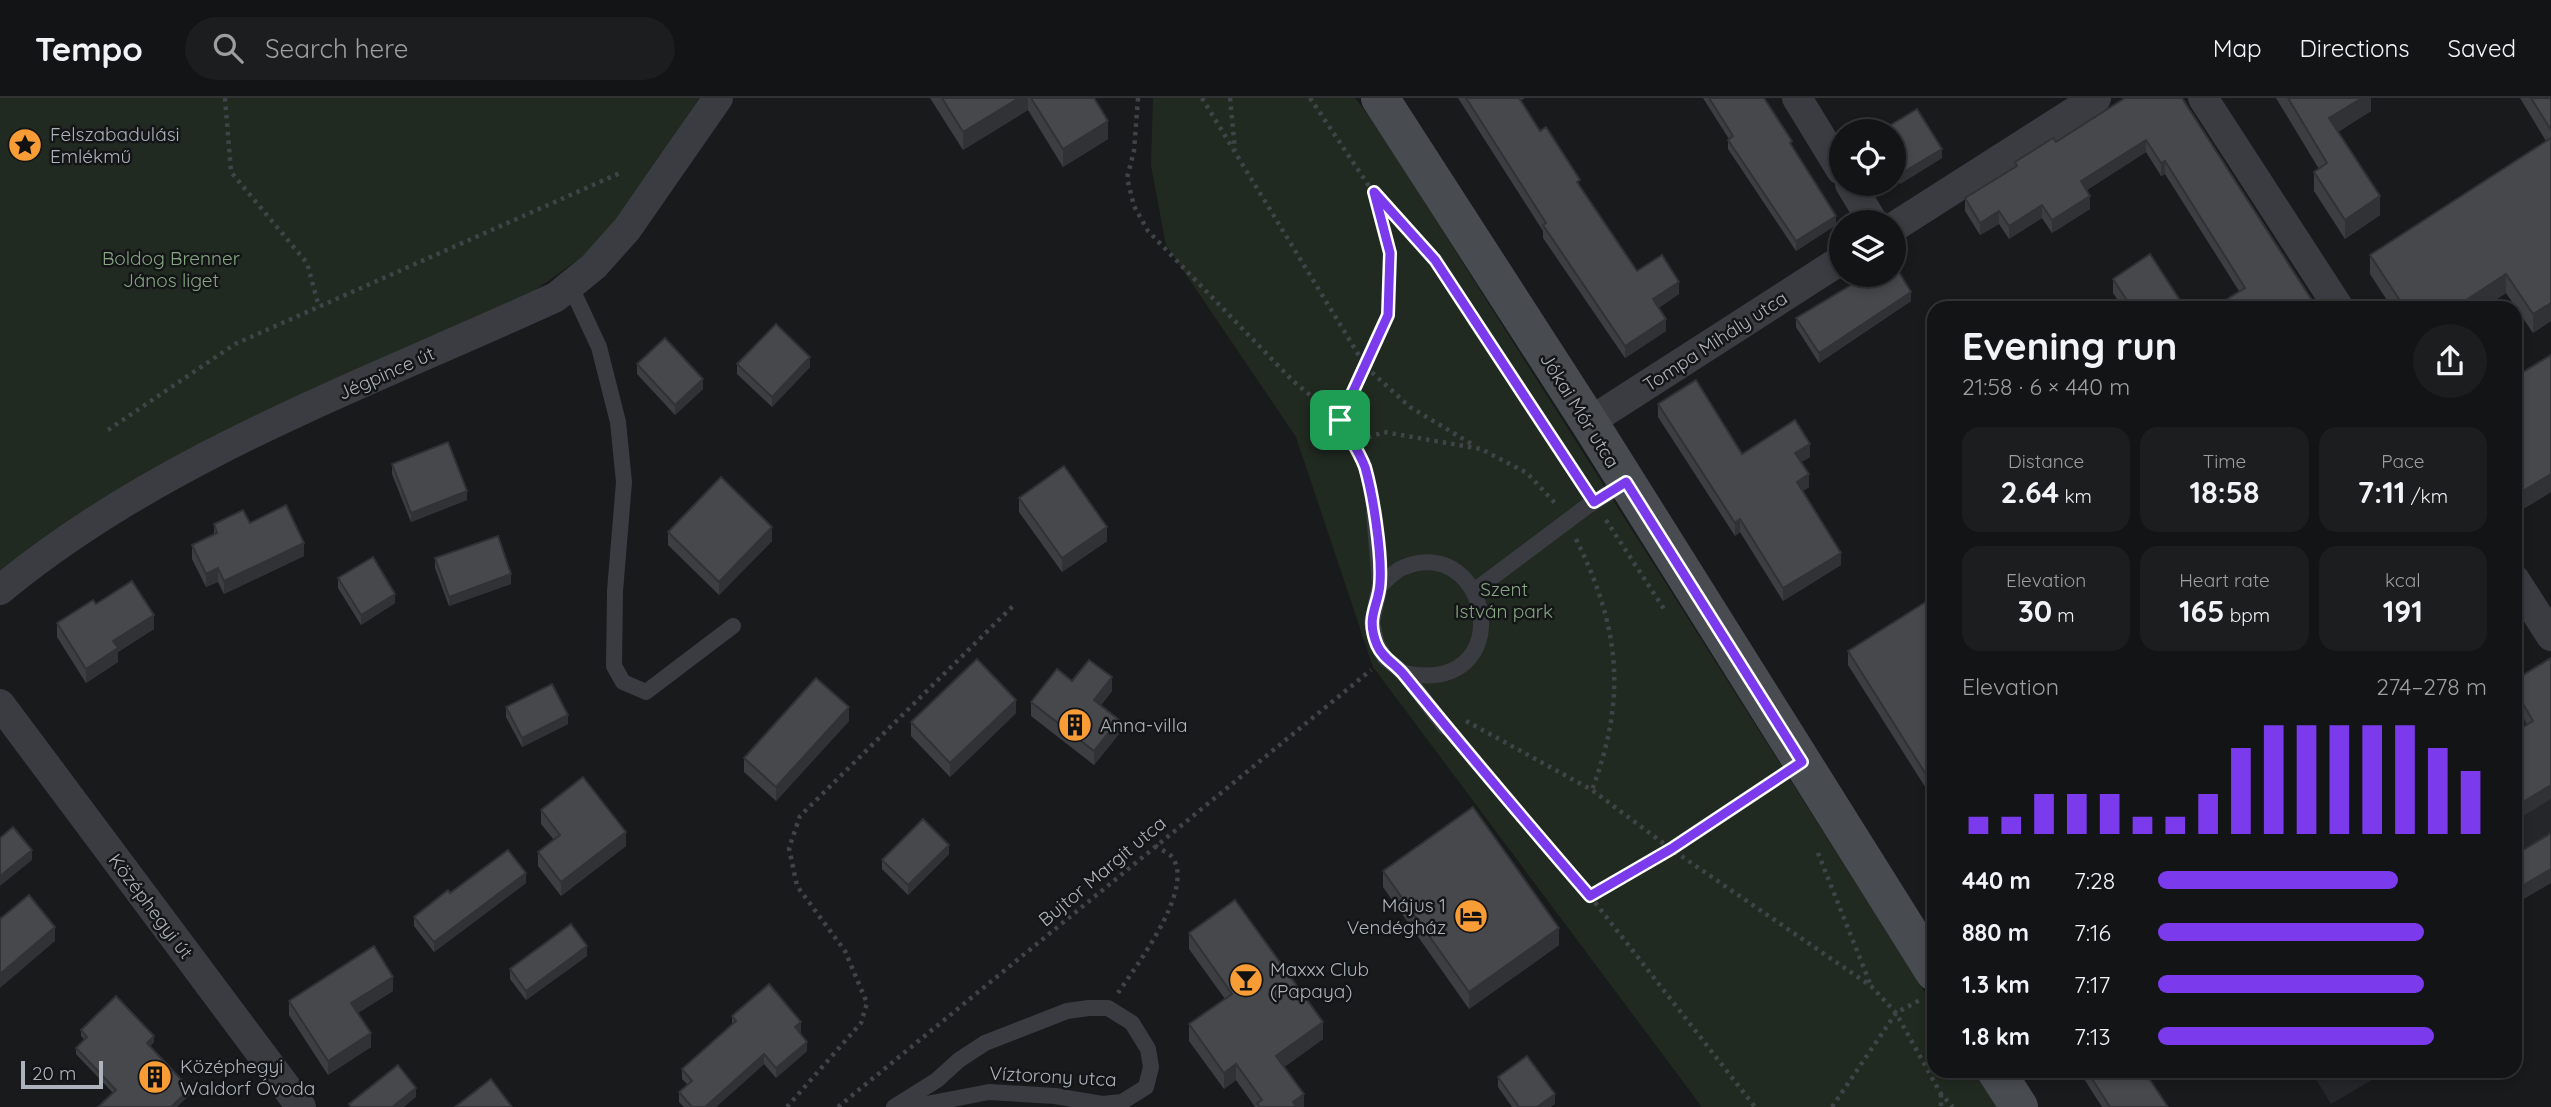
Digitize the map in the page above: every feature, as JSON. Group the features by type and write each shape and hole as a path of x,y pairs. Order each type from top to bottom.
{"street":[{"name":"Jégpince út","path":"0,590 42,555 130,500 234,443 556,296 594,266 627,229 718,98"},
{"name":"Jókai Mór utca","path":"1380,98 1589,422 1610,492 1782,776 1927,986"},
{"path":"1797,98 1829,150"},
{"path":"1906,219 2096,98"},
{"path":"2203,98 2334,301"},
{"name":"Tompa Mihály utca","path":"1589,422 1829,268"},
{"path":"2522,591 2551,636"},
{"name":"Középhegyi út","path":"0,704 301,1107"},
{"path":"2000,1078 2019,1107"}],"lane":[{"path":"570,285 599,346 618,422 624,482 615,591 614,666 623,682 646,692 733,626"},
{"path":"1474,591 1610,492"},
{"path":"1374,512 1380,584 1372,622 1377,644 1385,658 1404,673 1445,727"},
{"path":"1380,584 1402,568 1429,563 1455,571 1474,591 1482,620 1475,649 1462,665 1444,675 1424,678 1404,673"},
{"name":"Víztorony utca","path":"894,1107 937,1080 959,1060 985,1043 1067,1011 1108,1008 1132,1023 1148,1049 1151,1067 1146,1087 1122,1102 1102,1104 1055,1096 989,1092 911,1107"}],"path":[{"path":"225,98 231,172 307,263 319,307"},
{"path":"1138,98 1134,151 1127,178 1134,206 1148,231 1292,380 1340,420 1364,466 1374,512"},
{"path":"1202,98 1366,367 1410,407 1481,449"},
{"path":"1230,98 1236,154"},
{"path":"1310,98 1374,192 1441,268 1610,492 1670,618"},
{"path":"108,430 235,344 620,173"},
{"path":"1340,420 1388,315 1390,253 1374,192"},
{"path":"786,1107 861,1023 867,1003 845,951 797,886 789,848 800,816 1015,604"},
{"name":"Bujtor Margit utca","path":"838,1107 1385,658"},
{"path":"1419,695 1592,790 1671,849 1871,986 1896,1013 1927,1069"},
{"path":"1445,727 1590,896 1755,1107"},
{"path":"1590,896 1671,849 1782,776"},
{"path":"1813,841 1871,986"},
{"path":"1108,1008 1156,935 1177,887 1178,872 1172,857 1154,845"},
{"path":"1832,1107 1896,1013 1927,986"},
{"path":"1932,1078 1941,1094 1953,1107"},
{"path":"1941,1094 1941,1107"}],"shaded area":[{"path":"2551,672 2551,883 2522,900 2522,690"},
{"path":"2315,1078 2375,1078 2331,1104"}],"green space":[{"name":"Boldog Brenner János liget","path":"0,98 699,98 621,217 586,254 534,291 0,573"},
{"name":"Szent István park","path":"1153,98 1355,98 1373,121 1927,996 1927,1078 1978,1078 1997,1107 1702,1107 1373,667 1296,437 1166,245 1151,166"}],"building":[{"path":"942,98 1019,98 963,132"},
{"path":"1031,98 1094,98 1108,121 1063,149"},
{"path":"1466,98 1519,98 1540,131 1546,127 1580,180 1577,182 1637,271 1662,255 1679,282 1653,299 1666,319 1625,346 1543,225 1546,223"},
{"path":"1709,98 1764,98 1832,210 1829,210 1829,220 1796,241 1728,140 1733,136"},
{"path":"2125,98 2182,98 2312,301 2224,301 2245,288 2165,161 2161,163 2146,140 2081,181 2090,196 2052,220 2042,205 2009,226 1999,211 1980,223 1965,198 2017,166 2015,162 2053,138 2056,142"},
{"path":"2288,98 2362,98 2329,118 2380,196 2345,220 2314,172 2327,163"},
{"path":"2531,98 2551,98 2551,130"},
{"path":"1917,109 1942,149 1906,170 1906,119 1901,119"},
{"path":"2551,138 2551,303 2533,314 2506,274 2465,301 2400,301 2370,255"},
{"path":"2150,254 2180,301 2127,301 2113,279"},
{"path":"1906,284 1911,292 1819,353 1796,318 1848,287 1906,287"},
{"path":"776,324 810,357 772,397 737,364"},
{"path":"665,338 703,379 675,405 637,364"},
{"path":"2551,355 2551,474 2522,492 2522,373"},
{"path":"1696,380 1742,454 1795,420 1810,444 1795,453 1809,474 1797,482 1841,553 1783,588 1740,519 1735,523 1658,404"},
{"path":"448,442 467,491 411,513 392,464"},
{"path":"1064,466 1107,527 1062,558 1019,498"},
{"path":"721,477 772,527 719,582 668,532"},
{"path":"286,505 304,543 224,581 218,568 206,574 192,545 217,533 214,524 243,510 250,523"},
{"path":"498,536 511,574 449,597 435,558"},
{"path":"373,557 395,594 361,615 338,578"},
{"path":"132,581 154,615 113,641 118,648 86,669 57,623 93,600 96,604"},
{"path":"1927,601 1927,776 1848,651"},
{"path":"2551,658 2551,785 2522,803 2522,728 2533,721 2522,702 2522,676"},
{"path":"977,659 1016,700 950,763 911,722"},
{"name":"Anna-villa","path":"1089,660 1112,677 1094,700 1119,720 1094,751 1031,702 1057,669 1072,681"},
{"path":"816,678 849,707 776,787 744,758"},
{"path":"552,684 568,715 522,738 506,707"},
{"path":"583,777 626,832 561,882 538,852 560,835 541,810"},
{"name":"Május 1 Vendégház","path":"1473,807 1559,928 1469,992 1383,871"},
{"path":"923,819 949,845 908,885 882,860"},
{"path":"13,827 32,850 0,876 0,838"},
{"path":"2551,833 2551,869 2522,886 2522,851"},
{"path":"508,850 526,873 434,942 414,917 448,890 450,893"},
{"path":"29,895 55,927 0,974 0,919"},
{"name":"Maxxx Club (Papaya)","path":"1235,900 1323,1022 1276,1056 1304,1094 1293,1102 1296,1107 1260,1107 1257,1103 1262,1100 1236,1064 1224,1073 1189,1024 1232,994 1189,933"},
{"path":"571,924 587,946 526,991 510,969"},
{"path":"374,946 393,977 351,1003 371,1033 328,1061 289,1001"},
{"path":"769,984 801,1022 795,1027 807,1042 776,1068 764,1054 705,1107 692,1107 679,1092 692,1081 682,1069 736,1021 732,1016"},
{"path":"116,996 154,1036 147,1043 190,1089 171,1107 98,1107 116,1090 76,1048 87,1037 81,1030"},
{"path":"1527,1056 1555,1094 1537,1107 1519,1107 1498,1077"},
{"path":"398,1065 416,1088 392,1107 351,1107 349,1104"},
{"path":"2091,1078 2149,1078 2168,1107 2110,1107"},
{"path":"491,1079 512,1107 455,1107"}],"place":[{"name":"Felszabadulási Emlékmű","path":"25,145"},
{"name":"Anna-villa","path":"1075,725"},
{"name":"Május 1 Vendégház","path":"1471,916"},
{"name":"Maxxx Club (Papaya)","path":"1246,980"},
{"name":"Középhegyi Waldorf Óvoda","path":"155,1077"}],"route":[{"path":"1374,192 1425,247 1447,276 1594,502 1626,482 1802,762 1671,849 1590,896 1445,727 1404,673 1385,658 1377,644 1372,622 1380,584 1374,512 1364,466 1340,420 1388,315 1390,253 1374,192"}]}
